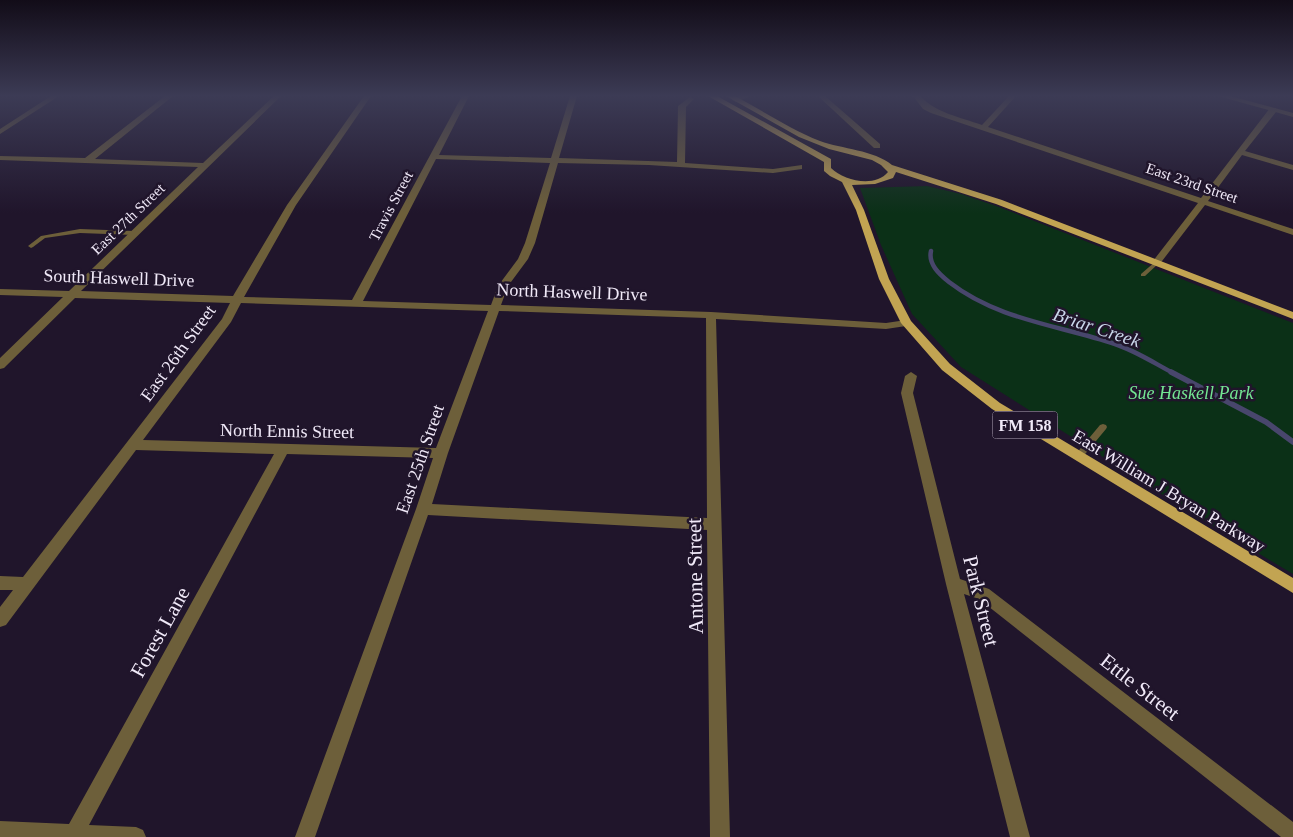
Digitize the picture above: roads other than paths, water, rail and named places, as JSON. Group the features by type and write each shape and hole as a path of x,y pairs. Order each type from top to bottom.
{"main road":[{"name":"East William J Bryan Parkway","path":"781,135 828,161 826,166 829,172 845,180 860,210 884,279 906,323 946,367 996,406 1293,586"},
{"path":"803,135 816,142 852,154 874,158 889,167 999,202 1293,316"},
{"path":"828,161 841,155 852,154"},
{"path":"845,180 867,183 884,180 892,174 889,167"}],"street":[{"path":"87,161 120,135"},
{"name":"East 27th Street","path":"0,365 237,135"},
{"name":"East 26th Street","path":"0,620 227,320 242,285 303,186 340,135"},
{"name":"Travis Street","path":"356,303 444,135"},
{"name":"East 25th Street","path":"305,837 423,509 441,453 503,286 522,259 530,243 561,135"},
{"path":"681,166 682,135"},
{"path":"865,135 877,146"},
{"name":"East 23rd Street","path":"1005,135 1293,232"},
{"path":"1156,263 1253,135"},
{"path":"1239,152 1293,168"},
{"path":"432,157 553,160 773,171 799,168"},
{"path":"0,158 205,165"},
{"name":"South Haswell Drive","path":"0,292 236,300"},
{"name":"North Haswell Drive","path":"236,300 712,315 886,326 906,323"},
{"name":"Antone Street","path":"712,315 720,837"},
{"name":"Park Street","path":"911,376 907,393 954,584 1020,837"},
{"name":"North Ennis Street","path":"132,445 441,453"},
{"name":"Forest Lane","path":"74,834 283,450"},
{"path":"423,509 715,524"},
{"path":"0,583 27,584"},
{"name":"Ettle Street","path":"954,584 984,594 1293,834"},
{"path":"0,831 136,837"}],"lane":[{"path":"31,246 42,237 80,232 134,233"},
{"path":"1143,275 1156,263"},
{"path":"1078,457 1104,427"}],"waterway":[{"name":"Briar Creek","path":"931,251 931,260 935,268 949,282 968,295 1008,313 1123,347 1173,373"},
{"name":"Briar Creek","path":"1171,372 1266,422 1293,442"}],"park label":[{"name":"Sue Haskell Park","path":"1191,393"}]}
